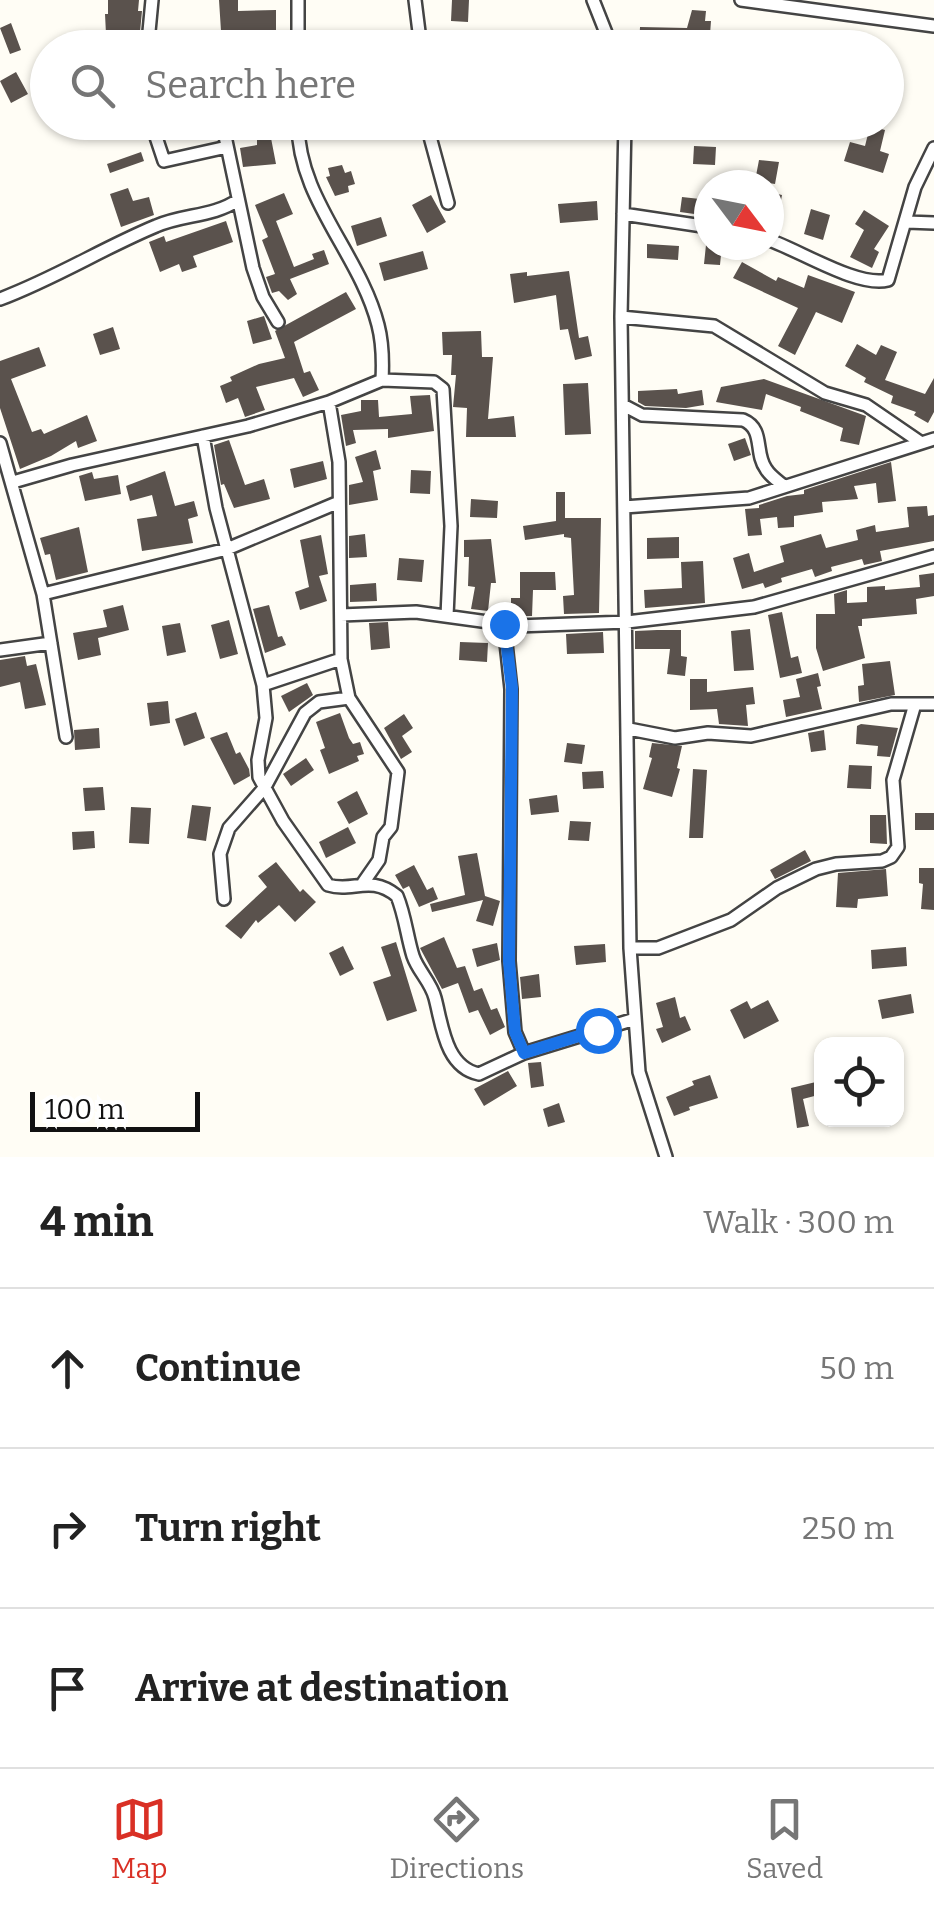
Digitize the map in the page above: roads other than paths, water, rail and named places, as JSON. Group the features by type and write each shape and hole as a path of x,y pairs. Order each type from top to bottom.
{"street":[{"path":"149,30 152,0"},
{"path":"298,0 298,30"},
{"path":"415,0 419,30"},
{"path":"593,0 605,30"},
{"path":"741,0 934,26"},
{"path":"156,140 164,161 227,147"},
{"path":"226,140 253,268 263,297 278,322"},
{"path":"299,140 301,163 366,292 377,322 383,350 382,380"},
{"path":"431,140 448,203"},
{"path":"625,140 621,317 630,948 639,1072 666,1157"},
{"path":"784,246 851,275 888,280 915,187 934,148"},
{"path":"0,299 161,224 220,210 238,200"},
{"path":"623,214 694,225"},
{"path":"907,222 934,223"},
{"path":"621,317 714,326 825,392 866,405 920,442"},
{"path":"14,482 329,402 382,380 434,382 444,389 451,526 447,616"},
{"path":"329,402 339,462 340,659 348,698 398,772 391,827 382,838 379,860 363,883"},
{"path":"623,406 642,416 750,423 756,429 763,465 784,486"},
{"path":"203,436 227,549 263,685 266,718 258,769 305,855 328,885 340,888 363,883 397,896 414,960 435,996 440,1030 464,1068 479,1074 524,1053 635,1020"},
{"path":"624,507 725,502 934,439"},
{"path":"1,451 14,482 43,594 66,738"},
{"path":"43,594 227,549 339,502"},
{"path":"341,615 399,611 530,626 627,622 754,606 934,556"},
{"path":"504,624 512,688 509,961 515,1032 524,1053"},
{"path":"0,650 51,643"},
{"path":"263,685 340,659"},
{"path":"224,899 220,880 222,841 229,828 265,787 304,713 319,702 348,698"},
{"path":"629,729 675,738 708,733 751,736 891,704 934,704"},
{"path":"630,948 658,948 731,920 776,888 816,869 882,862 891,857 898,846 893,780 915,704"}]}
